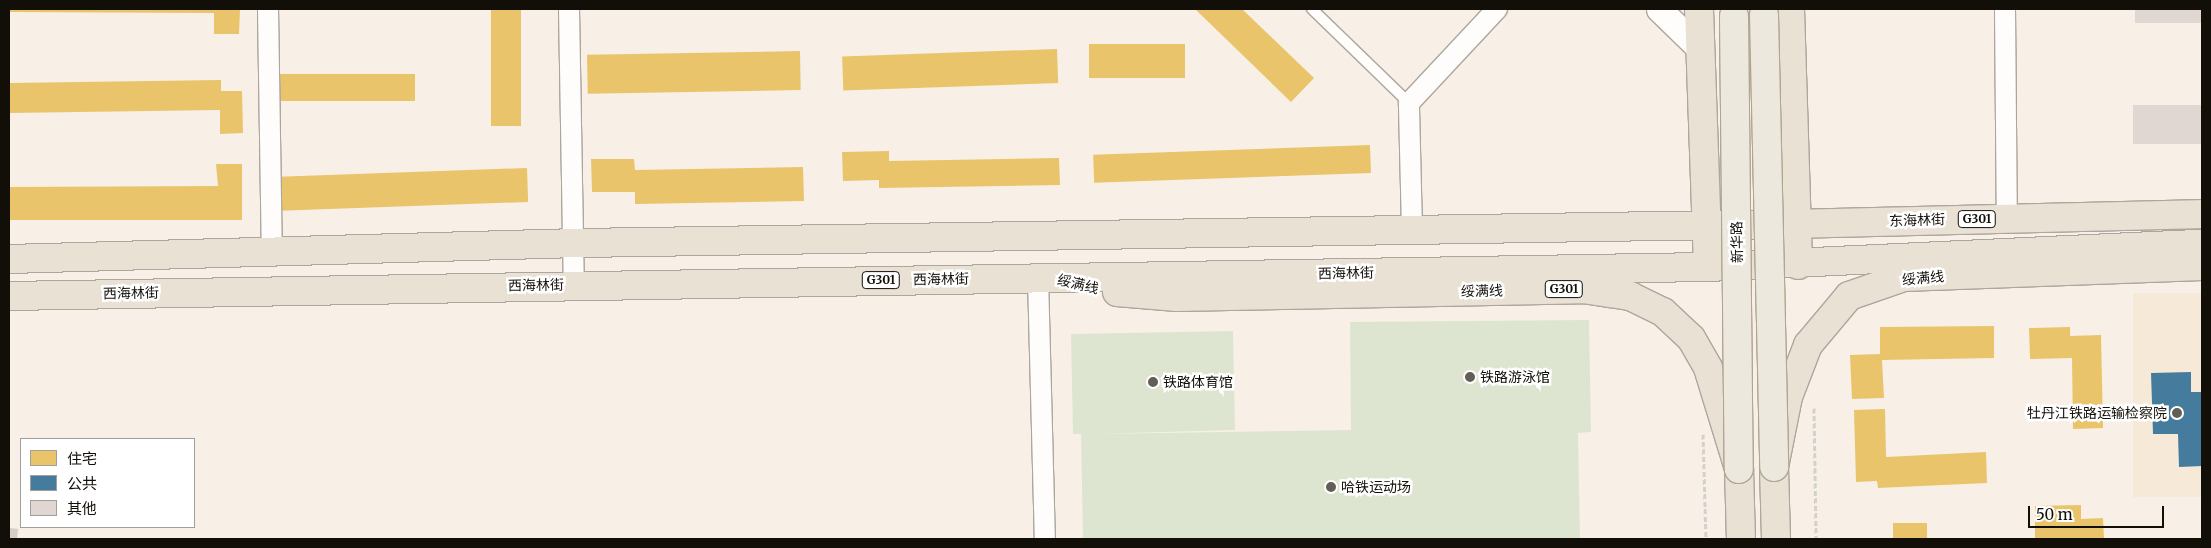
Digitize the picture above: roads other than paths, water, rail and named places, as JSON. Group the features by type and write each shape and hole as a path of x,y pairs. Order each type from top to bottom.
{"highway":[{"path":"1700,9 1699,48 1708,267"},
{"path":"1790,9 1795,224 1798,265"},
{"name":"东海林街","path":"1706,225 2202,214"},
{"name":"G301","path":"9,259 574,243 1706,225"},
{"name":"G301","path":"1798,265 2202,244"},
{"name":"西海林街","path":"9,296 574,284 1798,265"},
{"name":"绥满线","path":"1776,539 1774,467 1788,396 1808,345 1849,296 1904,277 2192,266"},
{"name":"绥满线","path":"1044,277 1123,293 1177,297 1583,289 1630,296 1663,312 1691,338 1718,393 1739,469 1741,539"}],"main road":[{"path":"1764,15 1774,467"},
{"name":"新华路","path":"1734,16 1739,469"}],"street":[{"path":"268,9 272,252"},
{"path":"569,9 574,284"},
{"path":"1412,230 1409,102 1497,9"},
{"path":"1659,9 1699,48"},
{"path":"2005,9 2007,218"},
{"path":"1044,277 1045,539"}],"lane":[{"path":"1312,9 1409,102"}],"tunnel":[{"path":"9,538 17,539"}],"place":[{"name":"铁路游泳馆","path":"1470,377"},
{"name":"铁路体育馆","path":"1153,382"},
{"name":"牡丹江铁路运输检察院","path":"2177,413"},
{"name":"哈铁运动场","path":"1331,487"}]}
